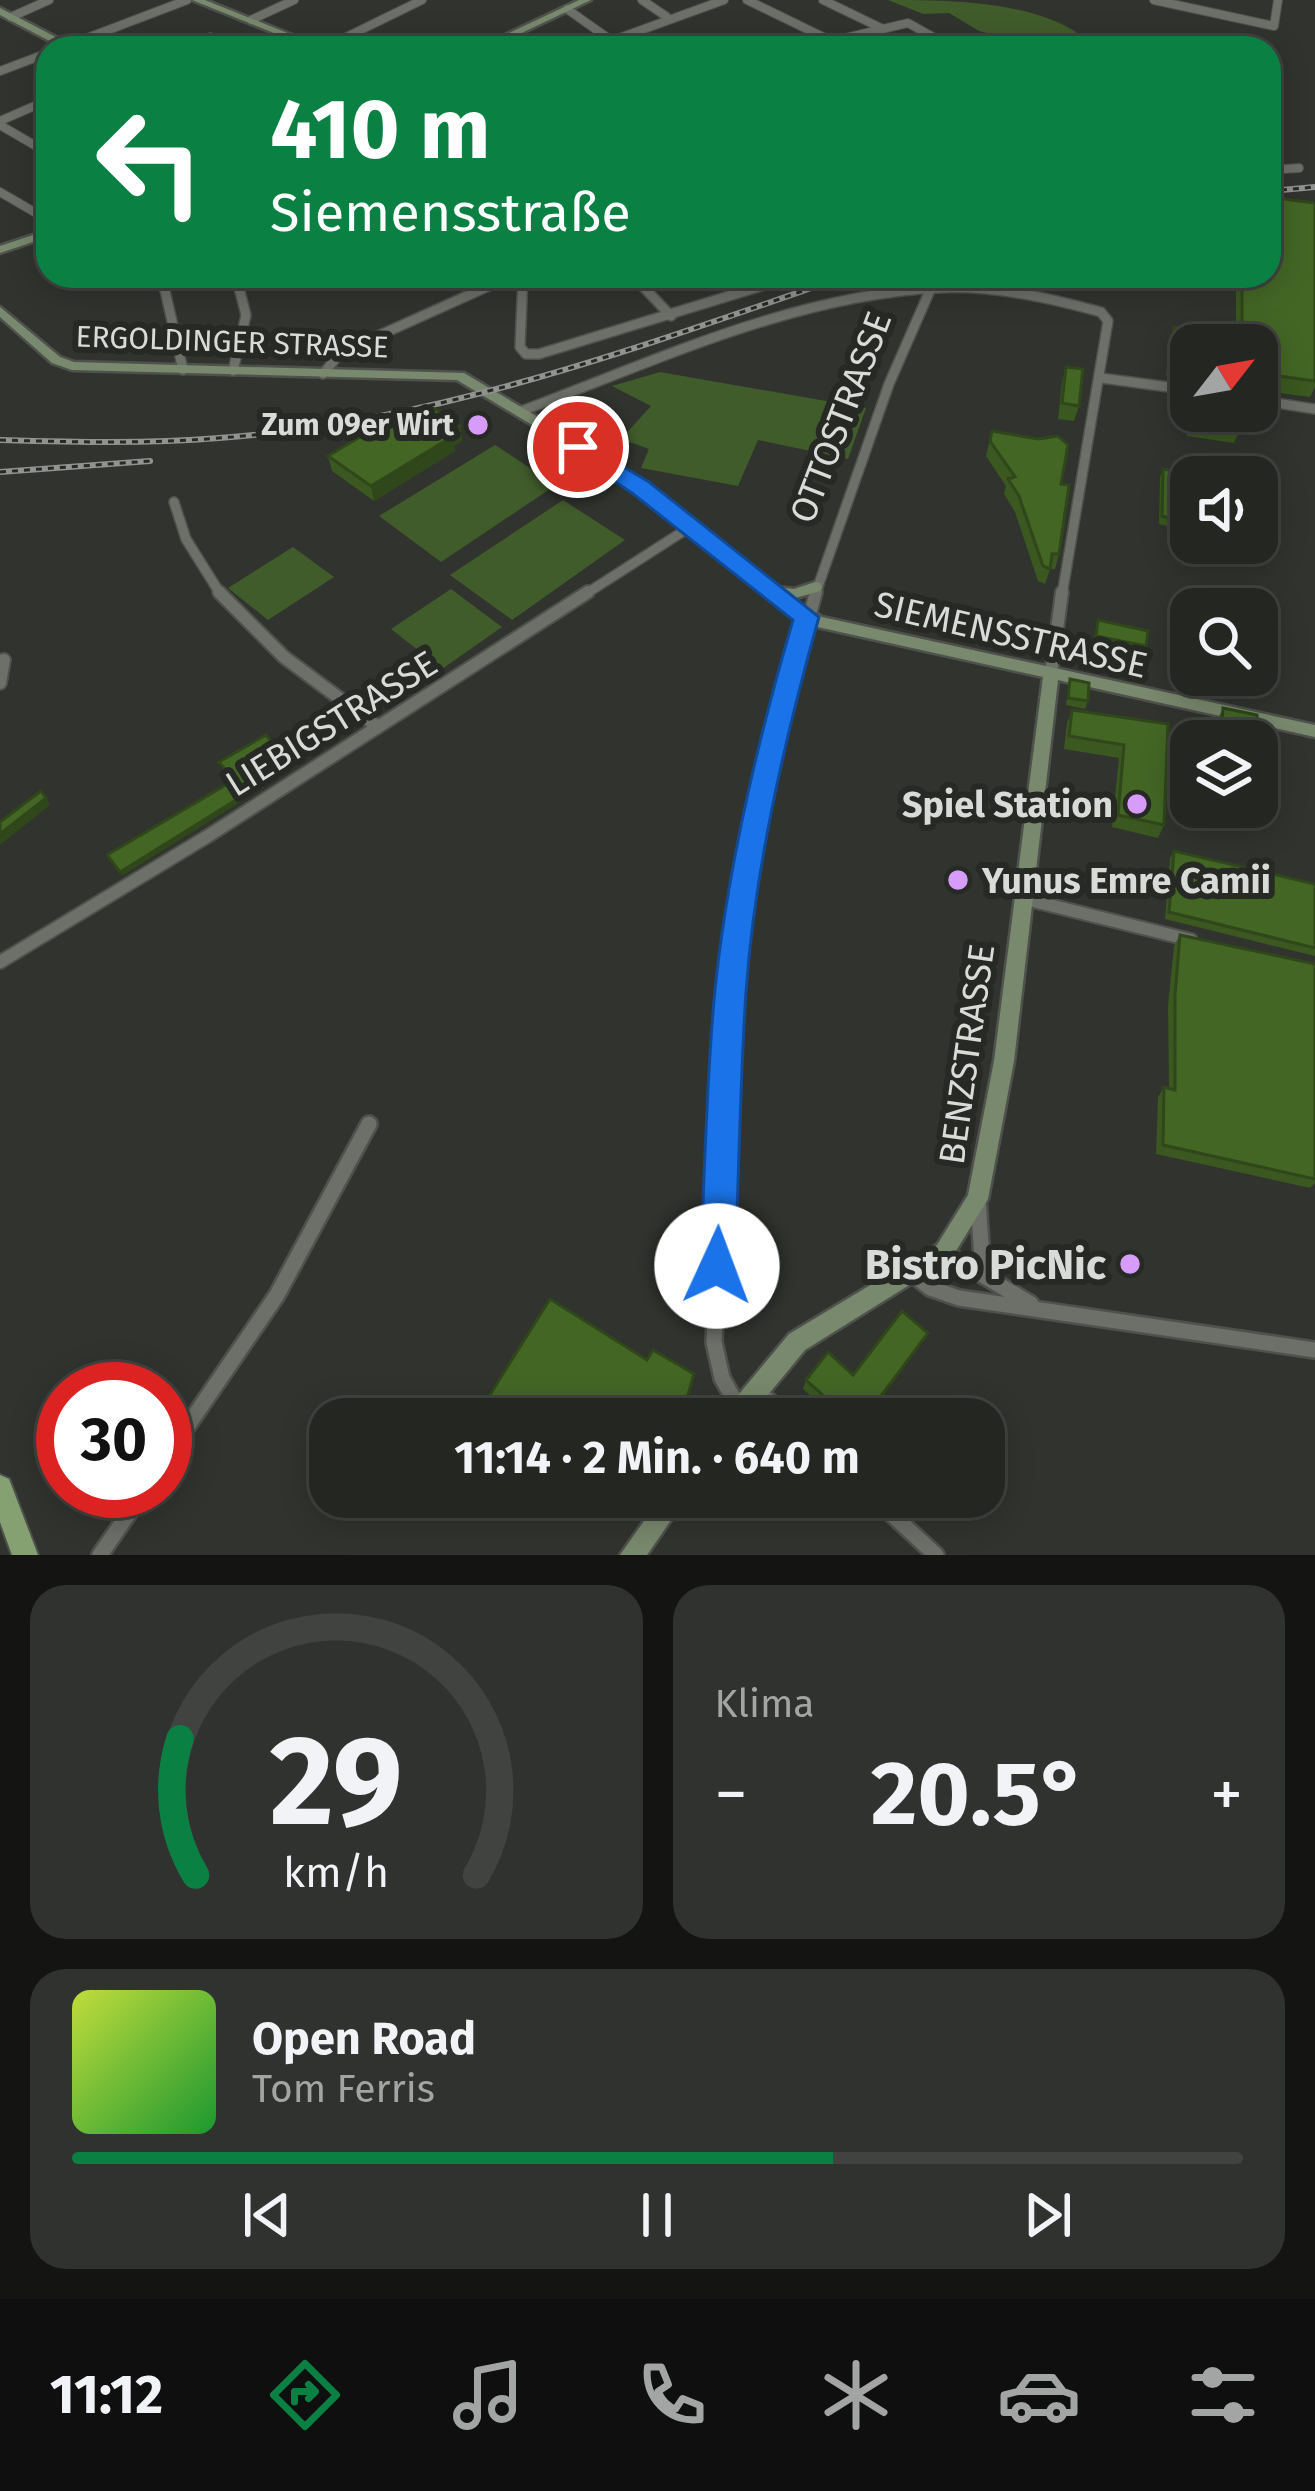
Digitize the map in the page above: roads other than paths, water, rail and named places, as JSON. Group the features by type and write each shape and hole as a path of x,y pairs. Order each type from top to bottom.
{"main road":[{"path":"197,0 289,36"},
{"path":"508,36 586,0"},
{"path":"8,15 46,36"},
{"path":"0,250 36,237"},
{"name":"ERGOLDINGER STRASSE","path":"0,311 68,365 445,374 478,385"},
{"name":"SIEMENSSTRASSE","path":"478,385 612,467 807,617 1315,731"},
{"path":"772,592 794,594 815,586"},
{"name":"BENZSTRASSE","path":"749,1398 810,1333 914,1275 944,1252 978,1199 1004,1061 1051,674"},
{"path":"0,1488 25,1555"},
{"path":"632,1555 659,1518"}],"street":[{"path":"0,25 8,15 49,0"},
{"path":"94,36 187,0"},
{"path":"251,20 294,0"},
{"path":"346,36 422,0"},
{"path":"642,0 667,17"},
{"path":"634,36 667,17 724,0"},
{"path":"747,0 821,36"},
{"path":"823,0 883,28"},
{"path":"1154,0 1274,26 1278,0"},
{"path":"567,9 603,36"},
{"path":"851,36 912,24 932,36"},
{"path":"0,71 36,58"},
{"path":"1,121 36,105"},
{"path":"1,121 36,145"},
{"path":"1281,169 1299,168"},
{"path":"0,192 36,213"},
{"path":"164,288 184,370"},
{"path":"233,371 247,315 239,288"},
{"path":"323,374 340,353 485,288"},
{"path":"523,288 521,351 545,353 757,288"},
{"path":"644,288 671,316"},
{"path":"519,412 809,311 877,294 931,288"},
{"name":"BENZSTRASSE","path":"931,288 1106,314 1101,378 1082,453 1051,674"},
{"name":"OTTOSTRASSE","path":"730,1398 714,1342 731,989 747,876 782,702 815,586 898,351 931,288"},
{"path":"1101,378 1170,387"},
{"path":"1278,404 1315,410"},
{"path":"174,502 193,560 222,598 292,664 378,727"},
{"name":"LIEBIGSTRASSE","path":"0,962 690,527"},
{"path":"0,683 2,660"},
{"path":"1025,899 1198,941"},
{"path":"192,1420 277,1294 369,1124"},
{"path":"978,1199 983,1274"},
{"path":"944,1252 1032,1305"},
{"path":"914,1275 944,1294 1315,1350"},
{"path":"756,1389 766,1398"},
{"path":"100,1555 125,1518"},
{"path":"895,1518 933,1554"}],"railway":[{"path":"1281,190 1315,187"},
{"path":"0,440 192,440 300,430 380,416 537,378 811,288"},
{"path":"0,472 150,461"}],"place":[{"name":"Zum 09er Wirt","path":"478,425"},
{"name":"Spiel Station","path":"1137,804"},
{"name":"Yunus Emre Camii","path":"958,880"},
{"name":"Bistro PicNic","path":"1130,1264"}]}
